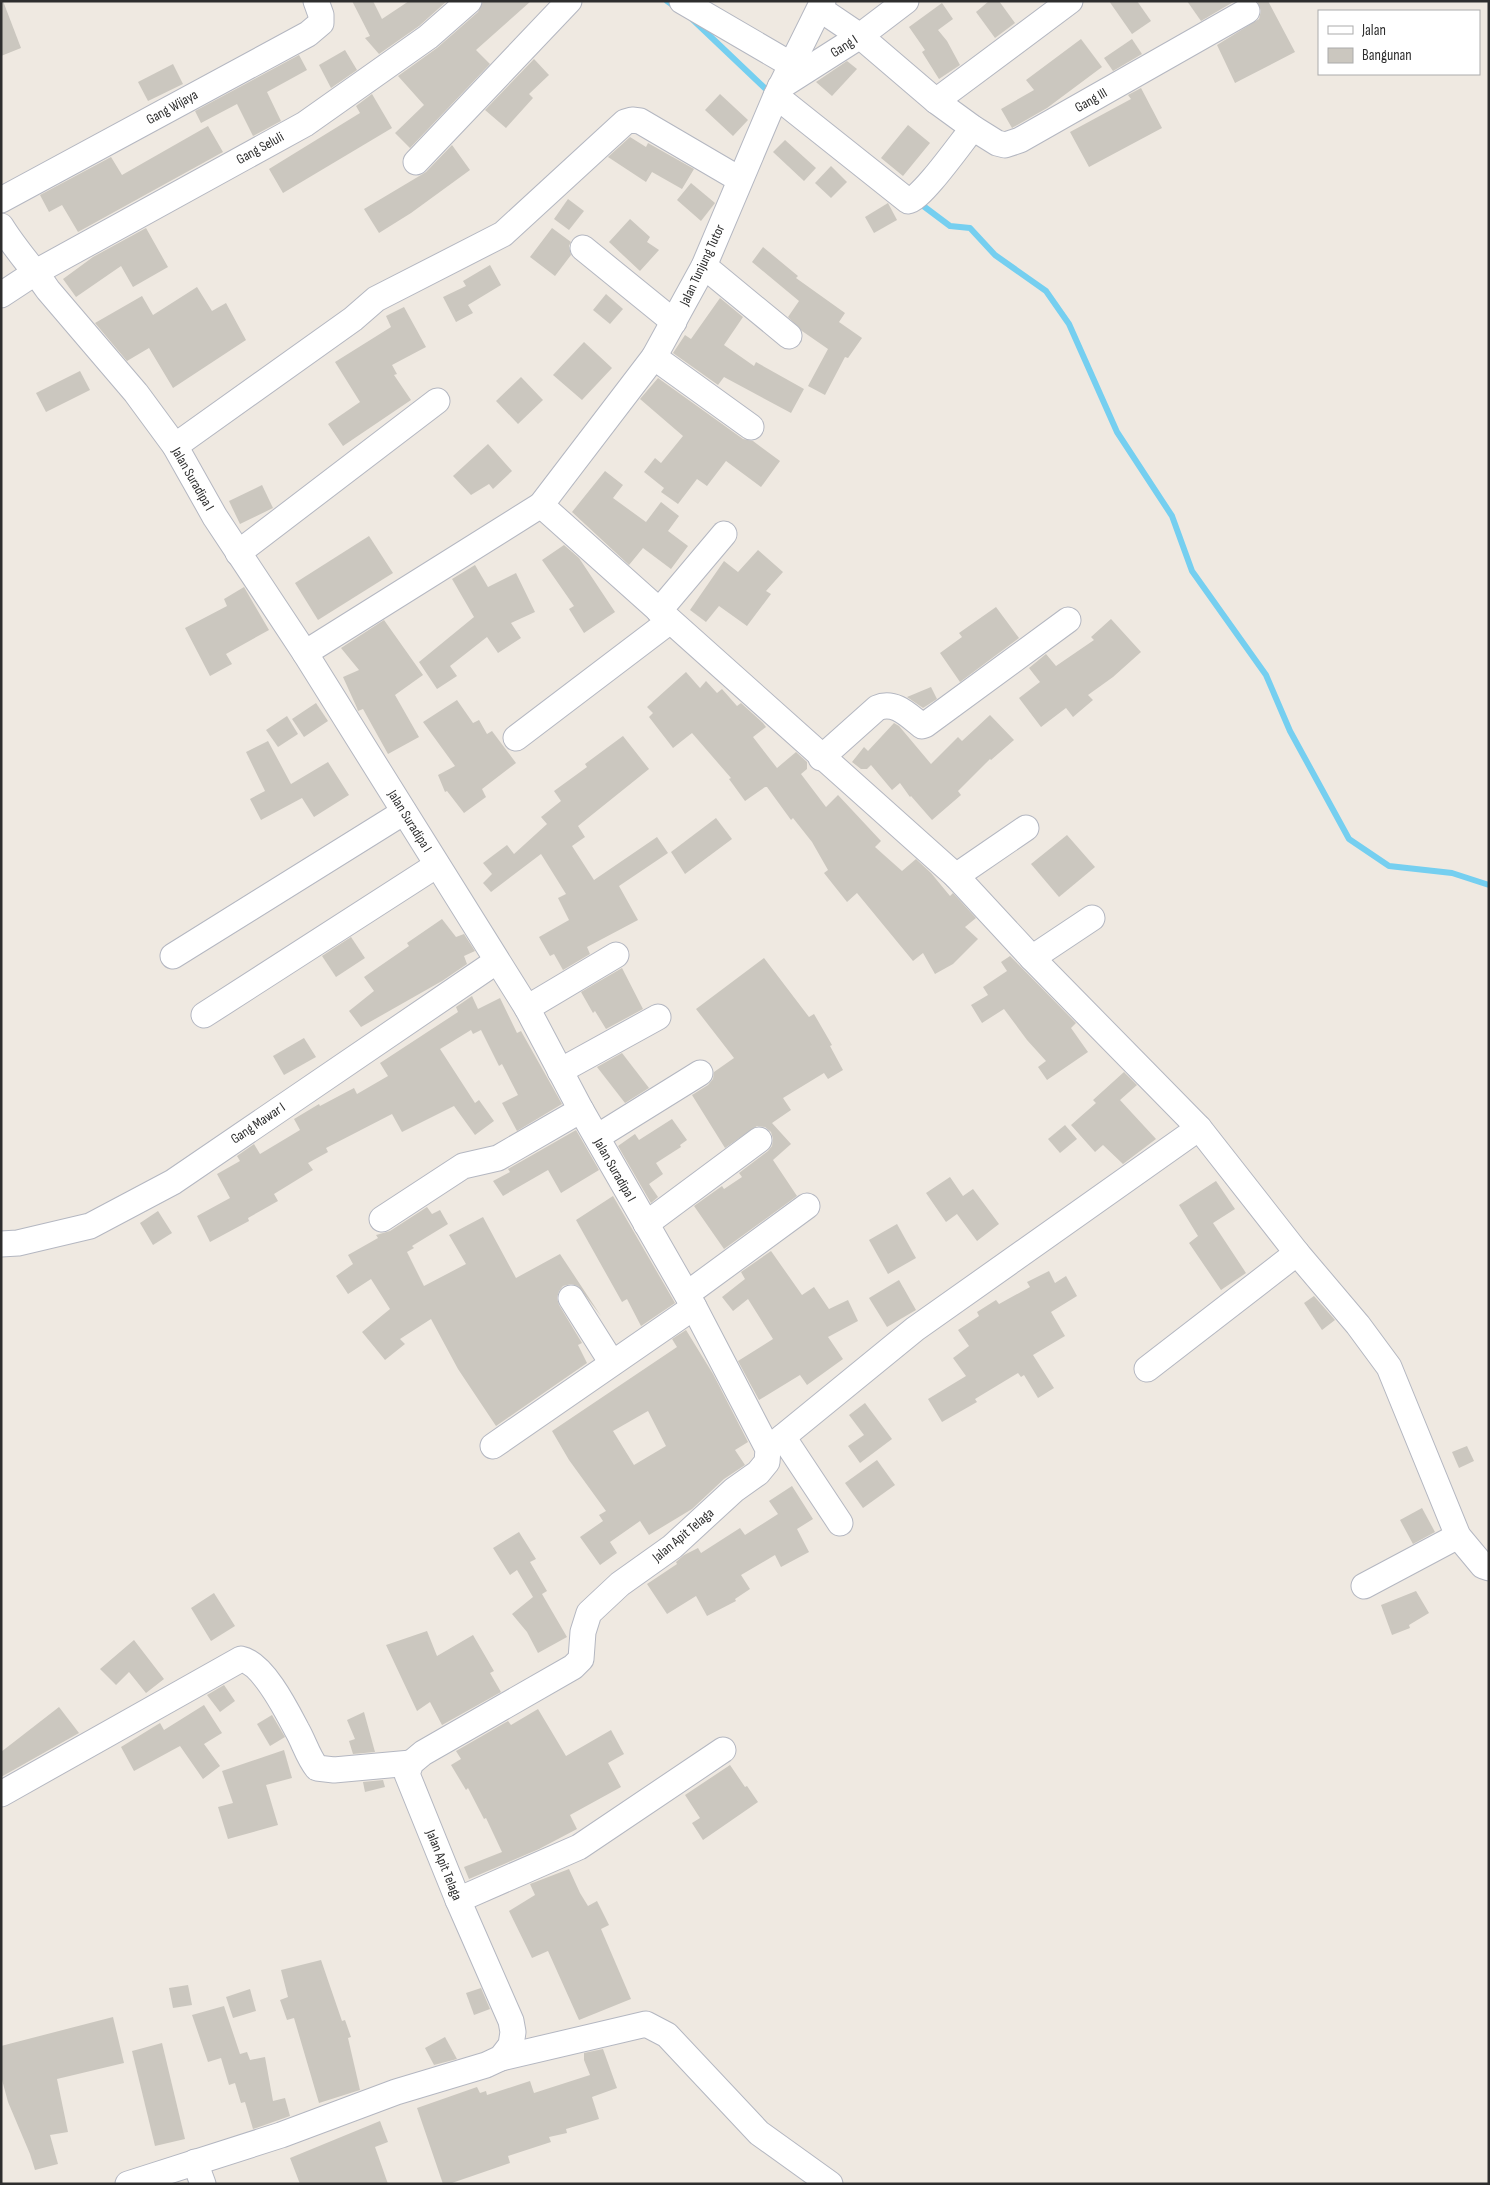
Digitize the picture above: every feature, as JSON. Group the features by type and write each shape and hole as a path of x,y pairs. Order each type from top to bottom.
{"street":[{"name":"Gang Wijaya","path":"1,200 308,34 321,23 321,15 316,1"},
{"name":"Gang Seluli","path":"1,295 36,272 305,124 428,37 468,1"},
{"path":"416,162 569,1"},
{"path":"682,1 790,64"},
{"name":"Gang I","path":"778,91 860,36 906,1"},
{"path":"936,101 1070,1"},
{"name":"Jalan Tunjung Tutor","path":"541,505 654,357 674,322 704,266 739,179 790,64 821,5"},
{"name":"Gang III","path":"821,5 936,101 973,128 997,143 1005,145 1020,140 1246,11"},
{"path":"778,91 908,201 923,191 973,128"},
{"path":"175,446 345,325 376,299 503,234 625,122 640,121 739,179"},
{"name":"Jalan Suradipa I","path":"1,226 48,290 136,393 175,446 238,553 305,653 527,1008 581,1110 690,1301 775,1443 840,1524"},
{"path":"583,248 674,322"},
{"path":"704,266 789,336"},
{"path":"654,357 751,428"},
{"path":"238,553 437,401"},
{"path":"305,653 541,505 821,758 956,876 1032,958 1199,1128 1297,1253 1358,1325 1389,1367 1458,1536 1486,1567"},
{"path":"516,738 664,616 724,534"},
{"path":"821,758 877,708 884,705 891,704 922,726 925,725 1068,620"},
{"path":"173,956 404,812"},
{"path":"956,876 1026,828"},
{"path":"204,1015 437,865"},
{"path":"1032,958 1092,918"},
{"path":"527,1008 616,955"},
{"name":"Gang Mawar I","path":"10,1244 90,1226 173,1182 497,961"},
{"path":"560,1071 658,1017"},
{"path":"597,1137 700,1073"},
{"path":"382,1219 464,1166 498,1158 581,1110"},
{"path":"775,1443 915,1329 1199,1128"},
{"path":"646,1224 759,1140"},
{"path":"493,1446 612,1364 807,1206"},
{"path":"1147,1368 1297,1253"},
{"path":"571,1298 612,1364"},
{"name":"Jalan Apit Telaga","path":"501,2058 511,2045 513,2032 511,2021 458,1900 407,1774 411,1763 423,1753 573,1666 581,1659 583,1632 589,1613 620,1584 672,1547 734,1490 758,1473 767,1462 775,1443"},
{"path":"1364,1586 1458,1536"},
{"path":"1,1794 241,1659 247,1660 262,1673 297,1730 317,1768 334,1770 411,1763"},
{"path":"458,1900 579,1847 723,1750"},
{"path":"128,2184 199,2173 281,2135 396,2092 435,2081 501,2058 646,2024 667,2035 720,2089 740,2114 759,2133 830,2184"}],"building":[{"path":"1,1 3,1 21,48 1,56"},
{"path":"352,1 373,1 382,19 409,1 447,1 419,26 379,54 365,38 370,36"},
{"path":"483,1 531,1 476,50 490,64 410,148 395,133 424,105 398,76 437,48 478,12"},
{"path":"989,1 999,1 1015,23 995,38 976,12"},
{"path":"1109,1 1137,1 1151,21 1132,34"},
{"path":"1187,1 1235,1 1201,21"},
{"path":"1257,1 1268,1 1295,52 1235,83 1217,45 1259,19 1261,11"},
{"path":"942,3 953,19 938,30 947,41 960,65 939,79 922,52 925,50 909,27"},
{"path":"1081,39 1102,67 1047,108 1012,128 1001,109 1034,90 1026,80"},
{"path":"1132,39 1142,54 1113,71 1104,58"},
{"path":"345,50 357,70 331,88 319,65"},
{"path":"299,55 307,70 267,92 281,121 253,136 237,104 201,123 195,111"},
{"path":"534,59 549,75 529,94 533,98 506,128 485,110"},
{"path":"847,61 857,69 832,96 816,82"},
{"path":"173,64 183,84 148,101 138,82"},
{"path":"1141,88 1162,128 1089,167 1070,132 1131,99 1128,95"},
{"path":"372,94 392,128 283,193 269,169 360,113 356,106"},
{"path":"720,94 748,120 733,136 705,110"},
{"path":"908,125 930,143 903,176 881,158"},
{"path":"208,126 223,152 78,232 62,205 49,212 40,195 111,157 122,175"},
{"path":"630,137 646,147 648,143 694,169 682,189 652,172 646,182 608,157"},
{"path":"785,140 816,168 804,181 773,152"},
{"path":"452,145 470,170 411,213 379,233 364,209 426,172"},
{"path":"831,166 847,182 831,198 815,183"},
{"path":"691,183 715,203 701,221 677,200"},
{"path":"568,199 584,211 569,230 554,219"},
{"path":"888,203 897,220 874,233 865,217"},
{"path":"630,219 650,237 647,242 659,250 640,271 609,242"},
{"path":"146,228 168,267 133,287 121,266 76,297 63,279 93,257"},
{"path":"552,228 571,242 569,246 571,255 555,276 530,257"},
{"path":"763,247 798,276 796,278 845,313 839,322 862,338 848,358 845,357 825,395 808,386 828,349 802,331 788,317 799,301 752,262"},
{"path":"490,265 501,285 468,305 473,313 456,322 443,297 466,286 463,281"},
{"path":"197,287 212,311 226,303 246,340 173,388 149,348 127,361 95,323 142,296 153,315"},
{"path":"606,294 623,309 610,324 593,310"},
{"path":"720,298 743,317 724,345 754,366 756,362 804,389 791,413 724,377 718,385 673,353 685,335 691,339"},
{"path":"404,307 426,347 392,365 397,374 394,375 411,400 343,446 328,424 360,402 335,362 391,327 386,316"},
{"path":"584,342 612,368 582,400 553,375"},
{"path":"80,371 90,390 46,412 36,393"},
{"path":"521,377 543,400 518,424 496,401"},
{"path":"658,378 743,439 753,441 780,461 761,487 726,461 707,486 697,479 678,504 661,492 664,488 644,472 655,458 661,463 683,436 640,399"},
{"path":"488,444 512,471 493,489 489,484 471,495 453,476"},
{"path":"605,471 623,485 613,498 646,522 661,502 679,516 668,531 688,546 671,569 643,548 629,565 572,512"},
{"path":"262,485 273,508 240,524 229,501"},
{"path":"369,536 393,573 318,620 295,583"},
{"path":"564,545 579,558 615,612 584,633 569,609 574,606 542,560"},
{"path":"758,550 783,572 766,591 771,594 747,626 719,606 706,622 690,610 724,561 738,572"},
{"path":"475,565 488,587 516,573 535,612 511,623 521,638 498,653 487,637 450,666 457,676 437,689 419,662 474,617 452,579"},
{"path":"244,587 269,630 226,654 232,664 210,676 185,628 227,606 224,599"},
{"path":"996,607 1019,638 960,682 940,653 962,637 959,633"},
{"path":"1111,619 1141,652 1113,677 1088,695 1093,700 1073,717 1066,708 1041,727 1019,698 1040,682 1029,668 1046,654 1056,666 1094,640 1091,637"},
{"path":"384,620 423,675 395,695 419,737 388,754 363,709 358,711 343,677 359,670 341,648"},
{"path":"686,672 700,688 706,681 717,693 722,689 737,706 741,703 763,723 766,727 753,737 777,768 796,752 807,762 807,769 801,774 826,807 838,795 881,841 875,847 902,871 916,859 931,873 950,896 953,893 976,918 965,927 978,939 953,964 935,974 923,953 913,961 857,893 847,902 824,873 828,870 812,842 793,818 791,820 767,787 745,801 729,779 731,778 692,733 673,748 649,717 653,713 647,707"},
{"path":"931,687 937,699 923,708 907,697"},
{"path":"457,700 473,723 479,720 487,734 492,731 516,763 482,789 486,797 464,813 447,791 445,792 438,775 455,766 423,722"},
{"path":"316,703 328,721 304,737 292,719"},
{"path":"990,715 1014,740 990,759 958,791 961,795 932,820 910,797 900,783 892,790 871,765 867,769 861,769 852,762 864,747 868,751 894,723 899,726 931,764 958,737 962,741"},
{"path":"287,716 298,734 278,747 266,730"},
{"path":"623,736 649,769 578,826 585,837 572,846 594,880 657,837 668,853 619,886 638,920 587,947 590,954 563,970 554,954 550,956 539,937 569,920 558,898 566,894 541,854 491,892 483,883 492,874 483,863 507,845 514,854 547,824 541,817 561,801 554,791 587,767 585,764"},
{"path":"268,741 291,784 328,762 349,795 314,817 302,798 261,820 250,799 265,791 246,752"},
{"path":"716,818 732,839 685,874 671,852"},
{"path":"1067,835 1095,867 1059,897 1031,864"},
{"path":"442,919 456,937 464,934 475,951 464,956 467,964 442,981 361,1027 349,1011 374,991 364,977 409,946 407,943"},
{"path":"351,937 365,958 336,977 322,956"},
{"path":"1010,956 1076,1023 1071,1028 1088,1052 1047,1080 1038,1067 1046,1061 1027,1040 1004,1009 982,1023 971,1005 988,995 983,987 1007,971 1001,962"},
{"path":"764,958 809,1017 814,1014 832,1045 830,1046 843,1070 828,1079 824,1073 783,1098 791,1110 772,1123 791,1144 773,1160 797,1196 724,1249 694,1206 722,1186 724,1189 742,1177 739,1173 768,1151 772,1146 773,1139 771,1132 765,1127 757,1126 725,1148 692,1095 708,1085 713,1079 714,1072 734,1058 696,1009"},
{"path":"622,968 643,1009 606,1029 595,1011 593,1013 581,992"},
{"path":"472,996 478,1009 500,998 517,1033 521,1031 562,1104 517,1131 502,1103 518,1095 502,1064 499,1066 481,1030 473,1034 471,1030 440,1049 475,1103 479,1100 494,1121 475,1135 454,1106 402,1132 392,1114 326,1148 328,1152 308,1163 313,1170 274,1194 278,1201 248,1218 249,1221 210,1242 197,1216 230,1198 217,1174 240,1161 237,1156 254,1144 260,1154 300,1130 294,1119 319,1104 320,1106 354,1088 357,1094 388,1076 380,1063 458,1012 456,1007"},
{"path":"304,1038 316,1057 284,1075 273,1056"},
{"path":"622,1053 649,1088 625,1103 597,1067"},
{"path":"1124,1072 1137,1085 1120,1100 1156,1139 1123,1164 1103,1145 1095,1152 1071,1125 1096,1103 1093,1100"},
{"path":"672,1119 687,1140 680,1145 681,1147 656,1163 663,1174 649,1184 658,1197 651,1203 618,1146 635,1134 639,1140"},
{"path":"1065,1125 1077,1139 1060,1153 1048,1139"},
{"path":"576,1130 599,1170 561,1193 548,1170 503,1196 493,1181 510,1172 508,1169"},
{"path":"950,1177 963,1196 973,1189 999,1224 977,1241 957,1214 946,1222 926,1193"},
{"path":"1216,1181 1235,1209 1213,1223 1246,1273 1221,1290 1189,1243 1198,1236 1179,1205"},
{"path":"613,1196 675,1303 641,1326 627,1299 622,1302 576,1220"},
{"path":"427,1207 432,1214 440,1210 448,1224 412,1246 414,1248 407,1252 424,1286 466,1264 449,1235 483,1217 516,1278 560,1254 601,1316 578,1286 571,1284 563,1286 557,1298 559,1305 582,1343 578,1345 587,1363 496,1426 458,1369 431,1319 400,1339 405,1344 385,1360 362,1332 390,1309 371,1279 348,1294 336,1276 353,1264 348,1255 378,1238 376,1235 390,1231"},
{"path":"158,1211 172,1233 153,1245 140,1223"},
{"path":"897,1224 916,1258 888,1274 869,1240"},
{"path":"771,1251 802,1295 814,1287 829,1309 848,1300 858,1321 828,1337 843,1359 807,1385 800,1375 759,1400 738,1361 773,1339 748,1299 733,1311 722,1297 745,1279 741,1272"},
{"path":"1049,1271 1055,1283 1066,1276 1077,1296 1051,1312 1065,1336 1033,1355 1054,1388 1038,1398 1024,1375 1021,1377 1018,1373 975,1399 977,1402 942,1422 928,1399 966,1376 953,1358 969,1346 958,1330 979,1316 977,1312 996,1300 999,1304 1030,1287 1027,1282"},
{"path":"899,1280 916,1310 887,1327 869,1298"},
{"path":"1314,1296 1335,1320 1322,1330 1304,1303"},
{"path":"686,1330 713,1374 748,1442 735,1450 745,1465 724,1479 692,1509 649,1535 640,1521 610,1542 617,1553 600,1565 580,1537 603,1521 599,1515 606,1511 569,1460 552,1431 677,1347 672,1339","holes":["648,1411 666,1446 634,1465 613,1431"]},
{"path":"865,1403 892,1439 860,1463 848,1446 864,1435 849,1415"},
{"path":"1467,1446 1474,1461 1459,1468 1452,1452"},
{"path":"877,1460 895,1485 863,1508 845,1483"},
{"path":"792,1486 813,1519 797,1529 809,1552 781,1567 775,1555 741,1575 750,1589 735,1599 736,1601 707,1616 696,1596 667,1614 647,1584 677,1564 676,1562 684,1555 698,1548 701,1553 740,1528 745,1535 778,1514 769,1501"},
{"path":"1422,1508 1435,1532 1413,1544 1400,1520"},
{"path":"519,1532 536,1559 530,1562 547,1591 542,1594 567,1637 538,1653 527,1632 512,1614 533,1597 517,1570 510,1575 493,1548"},
{"path":"1416,1591 1429,1613 1409,1625 1410,1628 1392,1635 1381,1605"},
{"path":"214,1593 235,1626 211,1641 191,1608"},
{"path":"427,1631 437,1656 473,1635 494,1671 490,1673 501,1692 442,1725 430,1702 417,1711 386,1645"},
{"path":"134,1640 164,1679 146,1693 129,1672 116,1685 100,1669"},
{"path":"224,1685 235,1701 220,1712 207,1695"},
{"path":"204,1705 222,1733 204,1744 220,1766 203,1779 180,1746 134,1771 121,1747 160,1723 164,1730"},
{"path":"59,1707 79,1733 1,1777 1,1752"},
{"path":"538,1709 566,1756 611,1730 624,1754 608,1763 621,1787 570,1815 577,1829 539,1849 469,1879 464,1867 502,1852 486,1818 484,1819 468,1788 466,1790 451,1765 461,1759 456,1751 508,1721 511,1725"},
{"path":"364,1712 375,1752 353,1754 349,1741 355,1739 347,1720"},
{"path":"272,1715 285,1737 270,1746 257,1724"},
{"path":"284,1750 292,1778 266,1785 278,1825 228,1839 218,1807 233,1803 222,1771"},
{"path":"730,1765 758,1802 703,1840 692,1823 700,1818 685,1795"},
{"path":"383,1780 385,1787 365,1792 363,1782"},
{"path":"569,1869 588,1906 597,1901 609,1925 601,1929 631,1999 579,2020 548,1951 532,1958 509,1911 535,1895 530,1884"},
{"path":"321,1960 342,2021 345,2020 351,2037 348,2038 360,2090 319,2103 294,2018 287,2020 280,2000 288,1997 281,1970"},
{"path":"188,1985 192,2005 173,2008 169,1988"},
{"path":"481,1988 490,2009 474,2015 466,1993"},
{"path":"250,1989 256,2011 233,2018 226,1997"},
{"path":"224,2006 240,2054 247,2052 250,2060 265,2057 273,2101 285,2098 290,2116 253,2129 245,2102 241,2103 235,2083 229,2085 221,2058 208,2062 192,2015"},
{"path":"113,2017 124,2063 57,2079 68,2132 50,2135 58,2164 35,2170 8,2102 1,2076 1,2046"},
{"path":"445,2037 457,2059 434,2065 425,2048"},
{"path":"162,2043 185,2139 155,2146 132,2051"},
{"path":"603,2049 617,2088 592,2097 599,2119 566,2129 567,2133 549,2137 551,2142 508,2156 510,2163 449,2184 443,2184 417,2108 477,2087 480,2093 486,2091 487,2095 530,2081 534,2093 590,2075 584,2060 584,2053"},
{"path":"380,2121 388,2142 375,2147 388,2184 300,2184 290,2158"}],"waterway":[{"path":"667,1 677,8"},
{"path":"691,18 771,94"},
{"path":"918,202 950,226 970,228 995,255 1046,291 1069,324 1117,432 1172,516 1192,571 1266,675 1290,731 1349,839 1389,866 1452,873 1489,885"}]}
